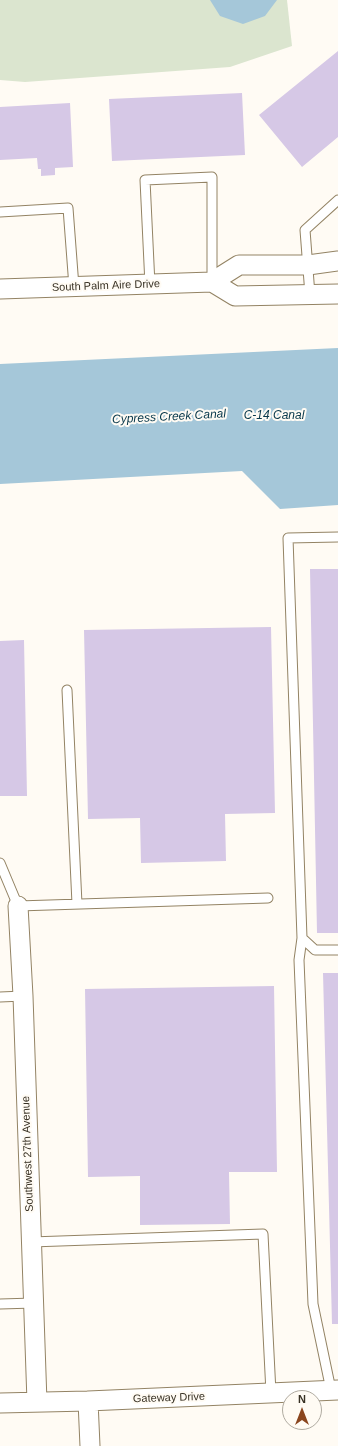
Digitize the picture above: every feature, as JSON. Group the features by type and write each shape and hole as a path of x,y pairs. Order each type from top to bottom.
{"street":[{"name":"South Palm Aire Drive","path":"0,290 212,282 239,266 308,265 338,261"},
{"path":"212,282 234,296 338,294"},
{"name":"Southwest 27th Avenue","path":"18,906 23,996 37,1402"},
{"name":"Gateway Drive","path":"0,1403 88,1401 335,1390"},
{"path":"88,1401 90,1446"}],"lane":[{"path":"150,285 145,180 212,177 212,282"},
{"path":"310,295 305,230 338,200"},
{"path":"0,212 68,208 74,287"},
{"path":"335,1390 313,1304 299,960 302,938 288,538 338,536"},
{"path":"67,690 77,904"},
{"path":"0,863 18,906 268,898"},
{"path":"302,938 315,950 338,950"},
{"path":"0,998 23,996"},
{"path":"31,1242 263,1234 271,1393"},
{"path":"0,1304 34,1303"}],"green space":[{"path":"0,0 287,0 292,46 230,67 25,82 0,80"}],"water":[{"path":"210,0 277,0 265,16 243,24 220,16"},
{"name":"C-14 Canal","path":"338,348 338,505 280,509 242,471 0,484 0,364"}],"building":[{"path":"338,51 338,137 302,167 259,115"},
{"path":"242,93 245,155 112,161 109,99"},
{"path":"70,103 73,167 55,168 55,175 41,176 41,169 38,169 37,158 0,160 0,107"},
{"path":"310,569 338,569 338,933 317,933"},
{"path":"271,627 275,813 225,814 226,861 141,863 140,818 88,819 84,630"},
{"path":"24,640 27,796 0,796 0,641"},
{"path":"323,973 338,973 338,1324 332,1324"},
{"path":"274,986 277,1172 229,1172 230,1224 140,1225 140,1176 88,1177 85,989"}],"water label":[{"name":"Cypress Creek Canal","path":"169,417"}]}
